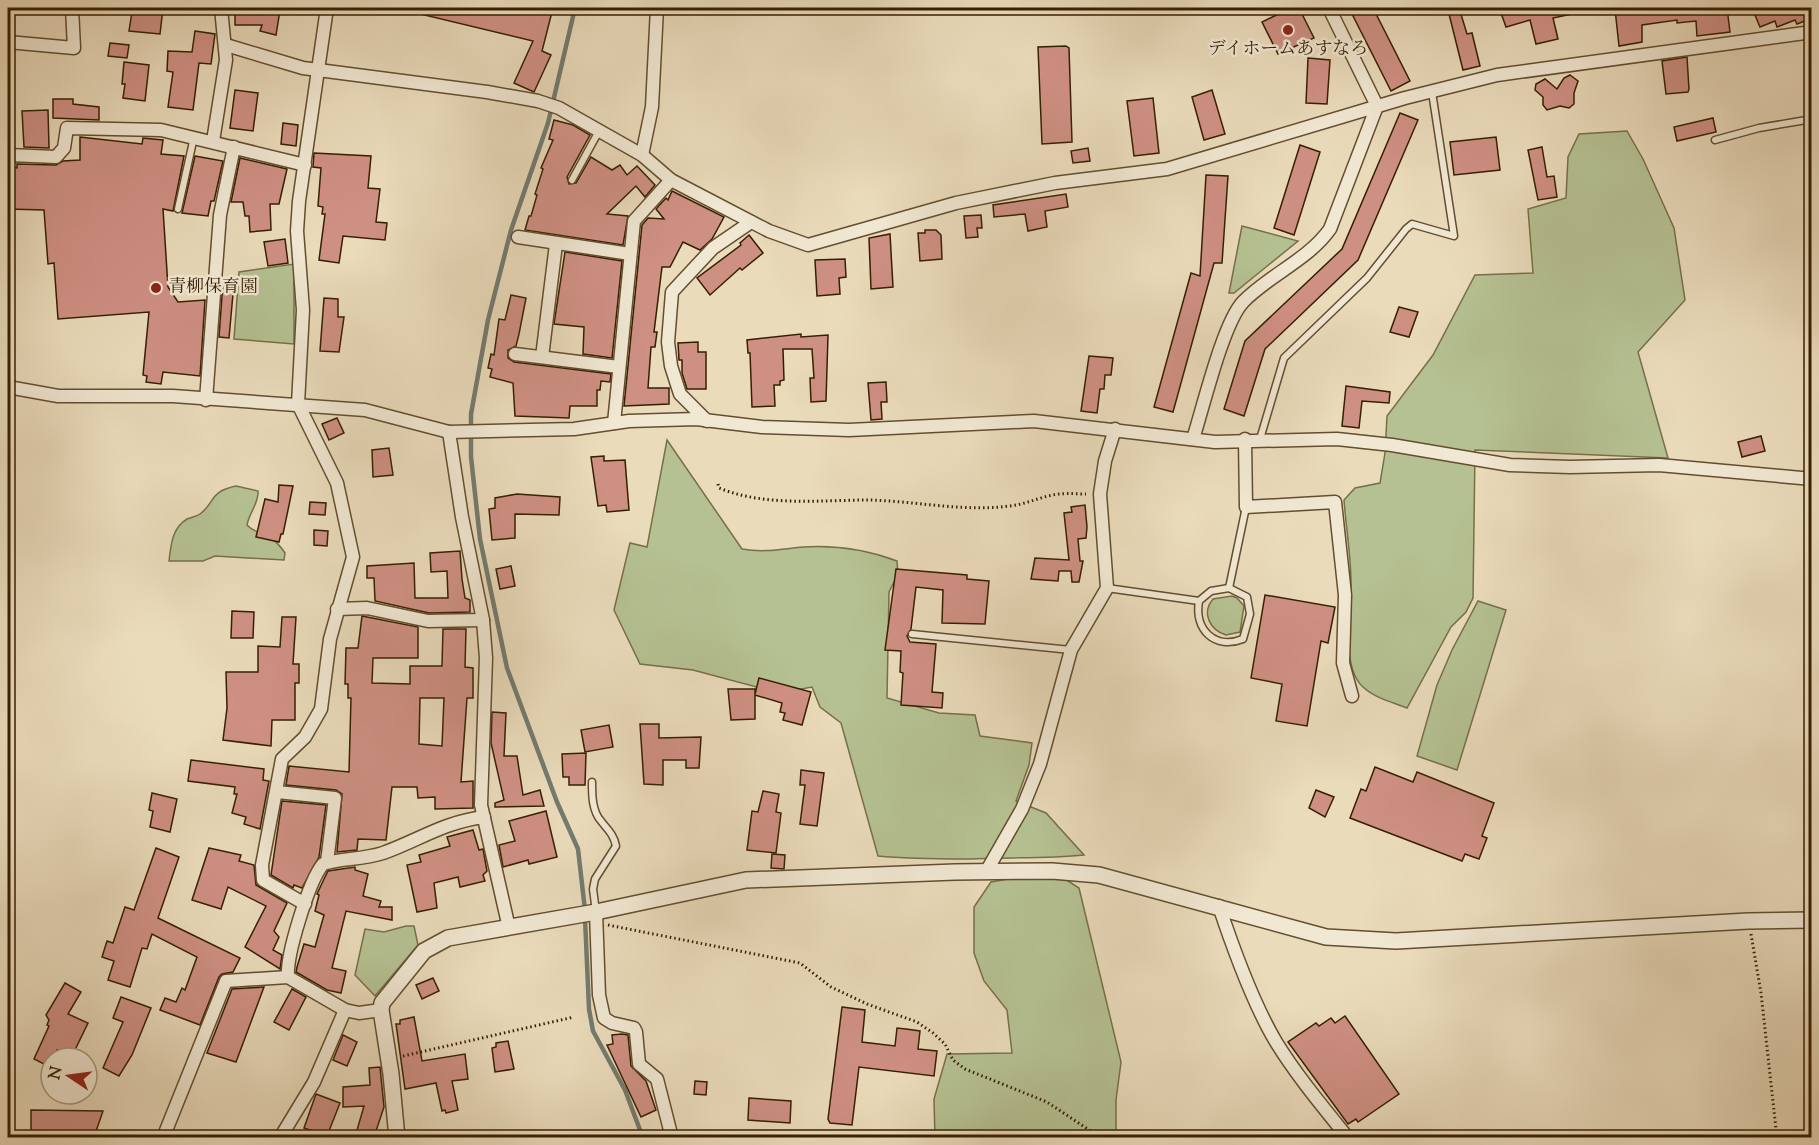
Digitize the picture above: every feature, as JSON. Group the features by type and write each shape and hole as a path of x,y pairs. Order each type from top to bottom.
{"street":[{"path":"8,42 74,48 72,8"},
{"path":"213,141 226,45 221,8"},
{"path":"305,904 263,880 262,865 282,759 305,737 321,709 337,609 352,564 353,548 337,483 298,404 303,310 297,231 316,70 327,8"},
{"path":"642,155 652,107 657,8"},
{"path":"1193,439 1230,322 1243,303 1320,242 1330,229 1377,106 1329,8"},
{"path":"226,45 303,69 487,92 538,101 558,108 600,130 642,155 671,180 751,222 792,242 815,245 956,202 1054,183 1167,169 1377,106 1514,72 1812,32"},
{"path":"8,154 56,157 64,148 67,128 161,130 304,165"},
{"path":"206,400 220,215 234,147"},
{"path":"614,423 634,221 671,180"},
{"path":"707,421 680,394 671,366 668,342 672,292 713,248 751,222"},
{"path":"519,237 630,254"},
{"path":"542,357 556,244"},
{"path":"515,354 619,367"},
{"path":"8,387 58,396 173,396 364,410 453,432 574,429 614,423 696,419 762,427 849,430 1034,421 1215,442 1245,439 1337,439 1510,465 1570,467 1659,465 1812,479"},
{"path":"986,872 1022,809 1040,764 1071,650 1107,588 1100,494 1105,461 1115,429"},
{"path":"453,432 462,517 483,620 486,658 481,754 484,817 508,928"},
{"path":"1245,439 1246,507 1335,502 1345,595 1343,663 1352,696"},
{"path":"337,609 366,608 428,621 483,620"},
{"path":"277,792 335,798 327,862"},
{"path":"288,977 290,953 305,904 320,867 327,862 360,860 385,852 455,821 484,817"},
{"path":"397,1137 382,1003 434,944 448,938 589,916 746,880 1052,871 1099,875 1326,937 1396,941 1748,921 1812,920"},
{"path":"1219,906 1232,944 1275,1040 1305,1086 1348,1137"},
{"path":"589,916 604,1018 612,1023 634,1028 639,1064 657,1079 672,1137"},
{"path":"163,1137 226,981 288,977 345,1010 359,1013 381,1010"},
{"path":"280,1137 314,1082 345,1010"}],"lane":[{"path":"1260,439 1284,358 1367,278 1406,229 1412,224 1454,236 1432,92"},
{"path":"1714,140 1759,128 1812,119"},
{"path":"572,180 600,130"},
{"path":"178,209 194,137"},
{"path":"1229,588 1246,507"},
{"path":"1107,588 1199,601"},
{"path":"1229,588 1240,592 1250,603 1250,614 1243,639 1228,642 1219,641 1204,632 1198,616 1199,601 1211,591 1229,588"},
{"path":"912,634 1071,650"},
{"path":"589,916 595,879 616,846 615,840 599,820 594,806 591,782"}],"path":[{"path":"718,484 719,488 753,498 815,502 869,500 996,507 1025,504 1058,494 1100,494"},
{"path":"589,916 800,963 819,980 840,991 917,1022 945,1044 953,1060 965,1070 1047,1102 1101,1137"},
{"path":"1748,921 1761,993 1777,1137"},
{"path":"389,1060 574,1017"}],"green space":[{"path":"1627,131 1643,159 1674,228 1685,300 1638,352 1668,458 1475,450 1473,598 1466,612 1451,627 1407,708 1383,699 1362,686 1355,677 1351,665 1349,637 1351,573 1344,500 1355,488 1380,483 1385,453 1387,416 1433,355 1475,275 1533,273 1528,209 1566,198 1568,157 1579,134"},
{"path":"1242,226 1298,241 1234,293 1229,293"},
{"path":"294,264 294,344 234,339 239,272"},
{"path":"667,440 742,549 765,551 803,547 839,548 863,551 897,561 898,574 889,592 887,698 939,713 975,715 980,736 1032,743 1029,765 1016,801 1046,813 1084,855 967,859 878,856 841,723 820,707 812,687 779,693 693,670 640,664 614,610 630,543 647,547"},
{"path":"236,486 258,491 257,500 247,525 275,541 285,553 284,560 215,556 203,561 169,561 173,537 178,527 187,519 205,510 221,491"},
{"path":"1232,596 1244,606 1240,632 1226,635 1220,633 1212,625 1208,610 1213,599"},
{"path":"1478,601 1506,610 1457,770 1417,756 1437,685 1452,650"},
{"path":"1019,877 1062,877 1079,888 1121,1062 1116,1100 1116,1136 935,1138 934,1099 947,1054 1012,1053 1007,1010 984,981 974,953 974,907 991,882"},
{"path":"414,926 418,945 375,996 355,975 365,929 384,932"}],"building":[{"path":"136,8 163,8 160,34 129,31 132,12 136,13"},
{"path":"235,8 280,10 276,35 260,31 262,25 235,25"},
{"path":"413,8 553,8 542,51 551,55 534,92 514,83 533,41 412,12"},
{"name":"デイホームあすなろ","path":"1291,8 1299,8 1314,38 1278,54 1262,22"},
{"path":"1349,8 1373,8 1410,81 1391,91"},
{"path":"1517,8 1523,10 1576,8 1577,13 1553,18 1558,39 1536,44 1530,20 1506,27 1501,13"},
{"path":"1727,8 1730,32 1697,36 1696,21 1677,23 1677,20 1642,25 1642,42 1619,46 1615,9"},
{"path":"1752,8 1812,8 1812,14 1808,15 1810,19 1797,24 1795,20 1777,27 1775,21 1760,27"},
{"path":"1460,11 1467,34 1472,33 1480,66 1463,70 1449,14"},
{"path":"195,31 215,34 211,64 199,63 193,110 168,107 173,72 167,71 168,51 192,52"},
{"path":"110,43 129,45 127,58 108,56"},
{"path":"1066,46 1069,48 1072,142 1042,144 1038,47"},
{"path":"1687,57 1688,92 1666,94 1662,61"},
{"path":"1308,58 1330,60 1327,104 1306,103"},
{"path":"124,62 149,65 145,101 123,98"},
{"path":"1570,75 1578,81 1574,93 1574,104 1569,108 1560,106 1547,110 1543,105 1543,97 1535,90 1536,84 1545,79 1557,89 1564,78"},
{"path":"235,90 258,93 253,131 230,128"},
{"path":"1212,90 1225,134 1204,140 1192,97"},
{"path":"1153,98 1159,153 1134,156 1127,101"},
{"path":"53,99 73,99 73,104 99,107 99,120 53,118"},
{"path":"48,110 49,148 24,147 22,111"},
{"path":"1400,113 1418,120 1358,260 1265,349 1244,416 1224,409 1245,341 1342,249"},
{"path":"1713,118 1716,132 1677,141 1674,127"},
{"path":"554,120 573,125 590,135 567,177 569,184 576,183 591,157 612,170 620,165 627,175 637,166 655,185 645,197 636,186 607,214 628,216 623,245 525,230 537,195 535,194 543,169 541,168 553,140 549,139"},
{"path":"283,123 298,125 296,146 281,144"},
{"path":"80,137 142,144 143,138 163,140 161,154 184,156 173,211 163,209 168,287 178,302 205,300 200,376 163,372 161,384 146,382 147,376 143,375 149,312 58,319 54,263 48,264 44,210 8,209 8,167 17,168 17,164 56,165 63,161 80,160"},
{"path":"1496,137 1500,170 1454,175 1450,142"},
{"path":"1300,145 1320,152 1294,235 1274,228"},
{"path":"1542,147 1547,177 1554,176 1557,197 1538,200 1528,150"},
{"path":"1088,148 1090,161 1073,163 1071,151"},
{"path":"314,153 371,156 368,188 380,189 376,222 387,223 385,240 343,236 339,263 319,260 325,214 322,214 323,207 318,206 321,168 313,167"},
{"path":"195,156 223,161 214,201 211,201 208,216 182,213"},
{"path":"240,158 287,169 279,204 270,204 271,230 250,232 249,216 245,216 243,202 231,202"},
{"path":"1206,175 1228,176 1222,263 1214,263 1173,412 1154,407 1191,273 1200,276"},
{"path":"672,191 724,217 712,239 700,250 683,242 670,267 662,267 654,332 657,332 655,347 651,347 648,388 669,388 669,404 624,406 642,225 648,218 664,219 656,209 666,198 668,200"},
{"path":"1066,194 1068,207 1045,211 1047,227 1028,231 1025,214 994,217 993,205"},
{"path":"981,215 982,228 977,228 978,237 966,238 964,216"},
{"path":"925,230 936,230 941,235 942,259 920,261 918,233 925,233"},
{"path":"890,234 893,287 871,289 869,238"},
{"path":"749,235 763,253 742,270 740,268 710,295 697,278 741,245 740,243"},
{"path":"285,239 288,263 268,266 264,242"},
{"path":"565,252 622,261 612,358 583,354 584,327 554,324"},
{"path":"845,259 846,277 839,278 840,294 817,296 815,260"},
{"path":"223,282 234,283 229,338 219,337"},
{"path":"511,295 526,298 516,346 508,350 508,358 514,362 611,374 610,382 601,381 600,390 597,390 597,406 570,406 569,418 515,416 513,383 490,377 492,369 488,368 491,354 494,355 499,319 505,320"},
{"path":"324,298 338,299 338,317 344,317 339,352 320,351"},
{"path":"1399,307 1418,312 1409,337 1390,332"},
{"path":"801,334 801,337 828,335 826,401 811,402 810,378 814,378 812,349 783,349 784,380 780,381 780,385 774,385 775,406 752,407 750,353 748,353 747,340"},
{"path":"698,342 698,352 706,352 706,389 687,389 682,373 682,360 679,360 678,343"},
{"path":"1089,356 1113,358 1111,375 1105,375 1104,389 1100,389 1097,413 1081,411"},
{"path":"886,382 887,402 881,402 882,419 871,420 868,383"},
{"path":"1346,386 1390,392 1389,403 1362,401 1359,428 1342,426"},
{"path":"337,418 344,433 329,440 322,424"},
{"path":"1761,436 1765,451 1742,457 1738,442"},
{"path":"389,448 393,475 373,477 372,450"},
{"path":"604,456 604,461 625,460 629,510 607,512 606,505 598,506 591,457"},
{"path":"279,485 293,486 283,534 279,542 256,537 265,499 278,502"},
{"path":"517,494 560,497 559,515 515,514 515,538 492,540 489,509 495,508 495,498"},
{"path":"310,502 326,503 325,515 309,514"},
{"path":"1085,505 1086,538 1078,539 1080,561 1083,561 1079,582 1072,582 1071,571 1059,571 1058,581 1031,579 1035,558 1069,560 1064,513 1072,512 1071,507"},
{"path":"314,530 328,531 327,546 314,545"},
{"path":"460,551 465,598 470,600 470,612 429,613 375,601 374,578 367,578 367,566 414,563 415,598 448,598 447,571 431,572 430,553"},
{"path":"511,566 515,586 500,589 496,569"},
{"path":"896,569 967,575 967,579 989,581 985,624 942,623 943,590 916,587 911,629 907,636 910,642 936,644 932,692 943,693 942,708 901,705 903,673 900,672 901,651 885,650"},
{"path":"1265,595 1335,607 1328,643 1321,641 1307,726 1276,721 1282,684 1251,678"},
{"path":"232,611 254,612 253,638 231,638"},
{"path":"362,616 418,627 418,658 373,658 372,683 410,684 410,666 442,666 443,629 466,629 465,667 473,668 473,698 467,698 461,782 473,781 473,808 435,809 435,797 418,798 417,787 392,787 386,840 358,839 357,850 337,852 342,794 336,790 286,785 289,766 349,772 351,698 348,698 348,684 345,684 346,648 358,648","holes":["420,698 444,698 442,746 419,744"]},
{"path":"282,617 296,617 293,664 299,664 299,683 295,683 295,720 272,720 271,746 223,740 227,708 226,672 258,672 258,646 280,647"},
{"path":"759,678 811,692 802,725 783,720 785,713 780,712 782,703 755,695 755,719 731,720 728,689 755,689 755,694"},
{"path":"492,712 506,713 504,756 517,756 523,795 540,790 544,806 495,807 495,803 504,800 491,743"},
{"path":"640,724 659,724 659,738 701,737 699,768 686,768 686,760 663,760 663,785 644,784"},
{"path":"609,725 613,747 585,752 581,730"},
{"path":"586,753 585,785 569,785 569,777 563,777 562,754"},
{"path":"191,760 264,769 263,780 269,781 260,829 244,824 246,817 232,813 237,794 234,794 235,787 188,781"},
{"path":"1375,767 1413,782 1417,772 1494,803 1482,836 1487,838 1479,859 1465,854 1462,861 1350,818 1361,789 1366,791"},
{"path":"801,770 824,773 817,826 800,824 805,785 800,785"},
{"path":"1316,790 1334,797 1325,817 1309,808"},
{"path":"763,791 779,794 776,812 781,813 776,853 747,850 752,811 758,812"},
{"path":"152,793 177,799 170,832 150,827 153,811 149,810"},
{"path":"282,801 326,805 319,857 302,888 294,885 293,888 271,875"},
{"path":"546,811 557,857 529,864 528,860 503,867 499,845 515,841 509,821"},
{"path":"473,830 479,850 483,849 487,871 483,875 485,881 460,887 458,877 434,883 437,908 417,912 407,865 421,862 419,855 450,846 447,837"},
{"path":"156,848 179,857 158,918 240,958 233,972 222,974 219,977 200,1025 160,1010 165,998 176,1002 182,988 185,990 197,957 152,934 147,949 142,948 130,987 108,980 114,961 102,957 107,941 113,943 125,907 134,910"},
{"path":"209,848 241,855 239,861 254,865 256,885 287,903 274,931 279,937 273,950 282,955 280,969 245,947 266,906 228,887 221,909 192,900"},
{"path":"772,854 785,855 784,869 771,868"},
{"path":"355,867 355,870 368,874 363,896 381,901 379,907 392,907 392,920 346,911 332,968 346,971 341,993 327,990 296,972 304,944 315,947 324,915 315,911 319,895 317,894 328,871"},
{"path":"433,978 439,991 422,999 416,985"},
{"path":"65,983 81,992 68,1014 88,1023 77,1046 40,1046 49,1026 46,1015"},
{"path":"264,987 236,1062 207,1053 232,989"},
{"path":"292,989 306,997 289,1030 274,1022"},
{"path":"121,997 151,1008 132,1055 119,1076 103,1068 123,1022 113,1018"},
{"path":"842,1007 865,1010 862,1042 895,1046 897,1028 906,1029 920,1031 918,1049 937,1051 934,1076 859,1067 852,1125 830,1123 828,1119"},
{"path":"1345,1016 1399,1094 1358,1122 1356,1119 1348,1124 1288,1042 1316,1023 1319,1026 1331,1018 1335,1023"},
{"path":"414,1017 422,1061 465,1054 468,1079 452,1081 458,1110 446,1113 445,1110 442,1111 436,1083 405,1089 396,1024 400,1024 400,1020"},
{"path":"343,1035 357,1042 347,1066 333,1060"},
{"path":"612,1035 628,1035 631,1066 646,1081 656,1110 641,1117 607,1045 613,1044"},
{"path":"508,1041 514,1069 495,1072 492,1048 496,1047 496,1043"},
{"path":"39,1048 39,1062 34,1059"},
{"path":"380,1067 384,1107 374,1137 355,1137 364,1106 343,1107 343,1087 370,1085 369,1068"},
{"path":"695,1081 707,1082 706,1095 694,1094"},
{"path":"316,1094 340,1103 327,1136 304,1128"},
{"path":"749,1098 791,1101 790,1123 748,1120"},
{"path":"31,1110 103,1111 94,1137 31,1137"}],"waterway":[{"path":"575,8 548,123 511,230 488,320 471,414 471,457 480,539 507,668 557,802 578,849 585,910"},
{"path":"585,918 589,1009 593,1031 625,1090 643,1138"}],"place":[{"name":"デイホームあすなろ","path":"1288,30"},
{"name":"青柳保育園","path":"156,288"}]}
